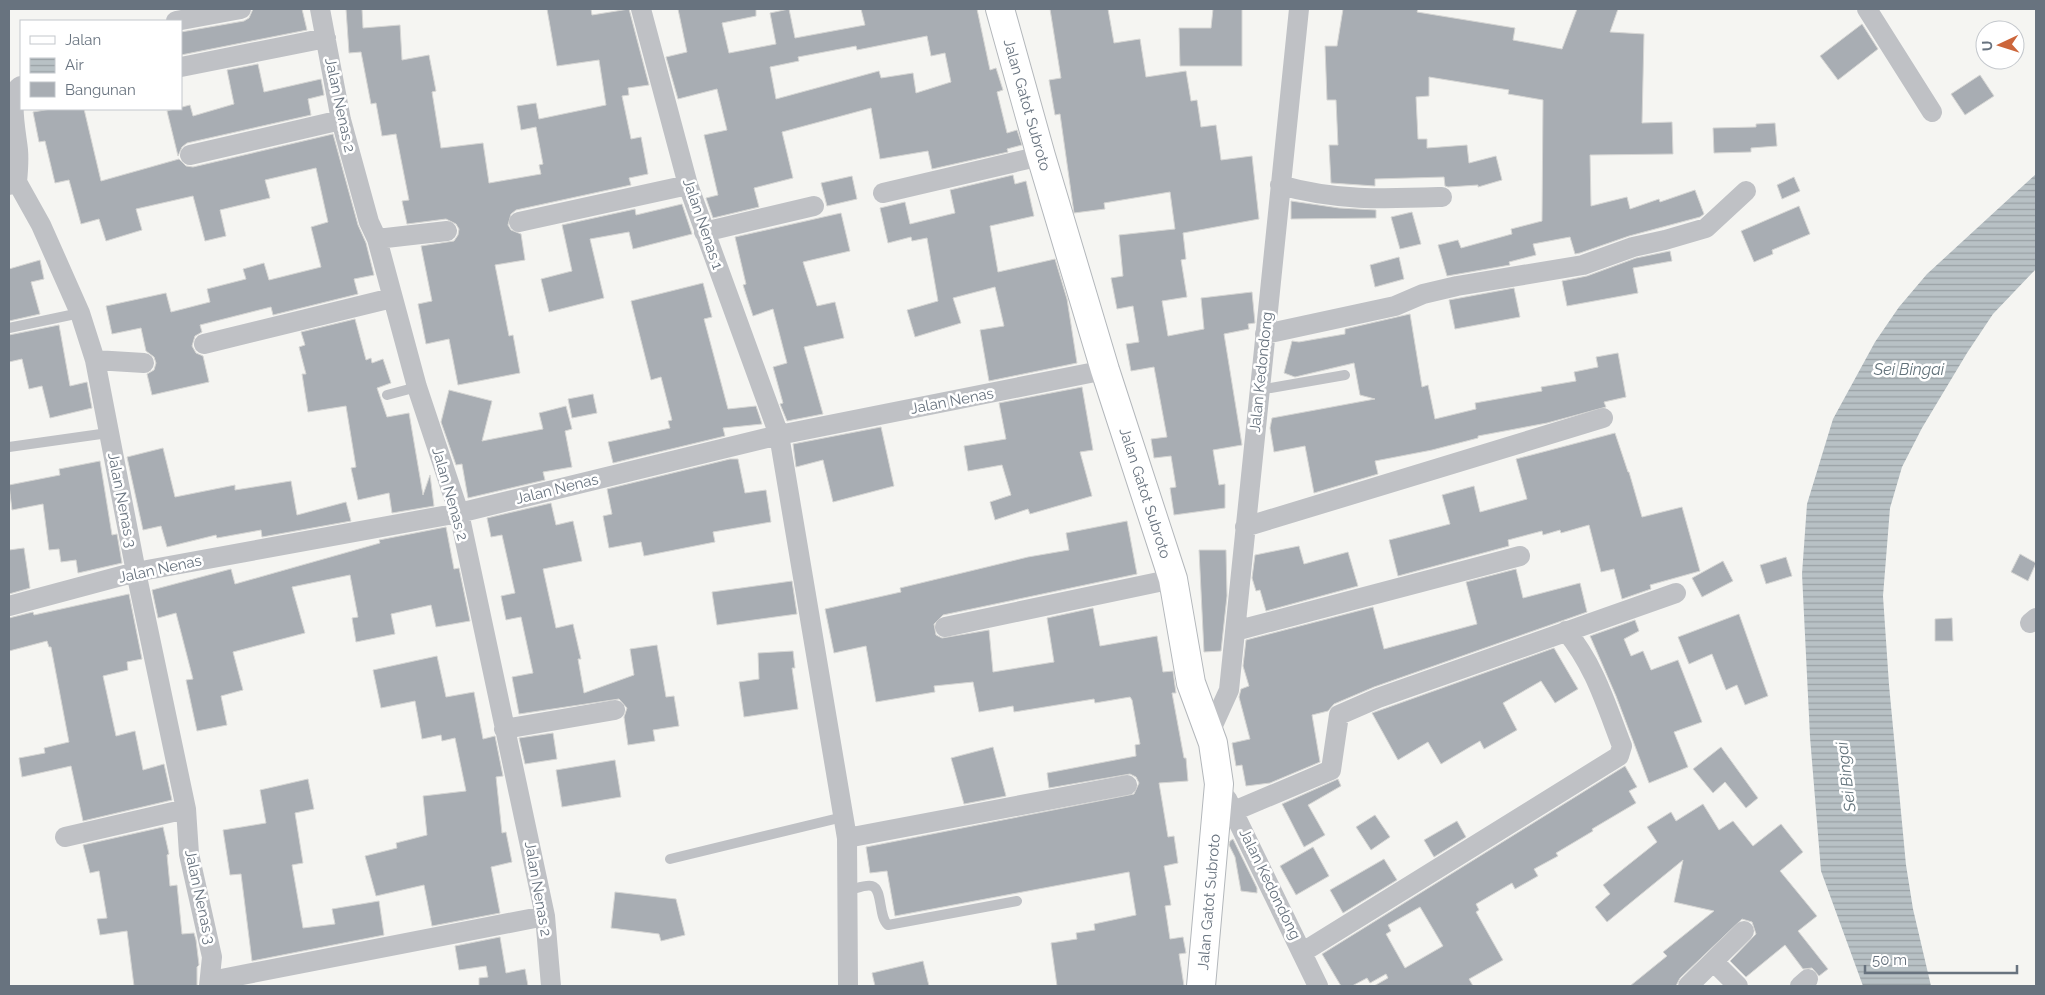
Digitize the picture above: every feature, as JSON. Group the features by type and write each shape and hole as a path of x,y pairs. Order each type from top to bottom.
{"main road":[{"name":"Jalan Gatot Subroto","path":"1000,9 1040,156 1105,370 1173,579 1191,684 1210,732 1219,784 1201,986"}],"street":[{"path":"181,20 241,9"},
{"name":"Jalan Nenas 2","path":"320,9 341,120 369,222 377,239 417,387 459,513 545,916 551,986"},
{"name":"Jalan Nenas 1","path":"641,9 688,185 779,435 847,838 849,890 848,986"},
{"name":"Jalan Kedondong","path":"1210,732 1229,690 1258,390 1300,9"},
{"path":"1866,9 1932,112"},
{"path":"182,67 326,38"},
{"path":"13,184 18,152 14,102 16,91 20,87"},
{"path":"190,155 341,120"},
{"path":"883,192 1040,156"},
{"name":"Jalan Nenas 3","path":"13,184 41,224 80,313 94,360 186,809 189,854 212,956 210,984"},
{"path":"519,222 688,185"},
{"path":"1280,185 1332,197 1370,199 1442,197"},
{"path":"1265,334 1395,306 1423,294 1457,286 1583,264 1633,247 1706,228 1746,191"},
{"path":"704,232 814,206"},
{"path":"377,239 447,232"},
{"path":"204,344 392,298"},
{"path":"94,360 144,364"},
{"name":"Jalan Nenas","path":"9,606 136,572 459,513 779,435 1105,370"},
{"path":"1245,527 1603,418"},
{"path":"1235,632 1520,556"},
{"path":"945,627 1173,579"},
{"path":"1234,811 1331,770 1339,715 1378,698 1676,594"},
{"path":"1303,952 1619,756 1622,746 1597,678 1584,655 1566,631"},
{"path":"504,729 615,710"},
{"name":"Jalan Kedondong","path":"1219,784 1234,811 1318,986"},
{"path":"847,838 1127,786"},
{"path":"65,837 186,809"},
{"path":"210,984 545,916"},
{"path":"1688,986 1744,931"},
{"path":"1714,962 1738,986"}],"lane":[{"path":"9,328 80,313"},
{"path":"1258,390 1345,375"},
{"path":"387,395 417,387"},
{"path":"9,447 108,433"},
{"path":"670,859 843,816"},
{"path":"849,890 873,886 877,890 883,917 888,925 1017,901"}],"water":[{"name":"Sei Bingai","path":"2036,174 2036,269 1993,314 1967,353 1922,428 1902,467 1890,508 1883,596 1889,685 1906,865 1913,909 1931,986 1863,986 1821,871 1810,737 1802,574 1807,504 1833,419 1875,342 1899,307 1927,274"}],"building":[{"path":"253,9 302,9 307,30 182,55 182,32 244,21 249,18"},
{"path":"346,9 362,9 363,28 400,25 402,60 429,55 436,91 432,92 441,148 483,143 489,183 541,174 539,165 543,164 536,127 521,130 517,106 536,103 539,119 606,105 599,60 557,66 547,9 591,9 592,15 629,9 649,85 628,88 629,95 622,96 631,139 641,137 648,174 629,178 631,185 516,210 511,214 508,225 511,230 521,234 525,260 495,265 509,336 513,335 520,373 458,385 449,339 426,344 418,304 432,301 421,246 454,241 459,229 456,224 446,219 407,224 402,201 409,200 396,134 382,136 376,103 371,104 361,52 349,53"},
{"path":"678,9 756,9 756,16 722,23 729,53 776,44 770,13 789,9 795,38 865,25 861,9 977,9 990,70 996,68 1003,90 997,92 1007,133 1017,130 1022,145 1007,149 1008,152 932,169 928,151 880,159 871,108 782,132 793,178 754,188 759,207 713,218 706,198 718,195 704,135 727,130 717,89 678,99 666,57 687,52","holes":["927,36 931,56 945,53 951,82 916,93 913,73 881,78 879,71 776,99 770,67 799,61 798,57 856,46 857,50"]},
{"path":"1050,9 1108,9 1114,43 1140,39 1146,77 1186,71 1191,101 1197,100 1201,127 1216,125 1221,160 1252,156 1259,219 1183,233 1186,259 1181,260 1187,297 1162,301 1168,336 1204,329 1201,298 1252,292 1255,323 1248,324 1249,329 1224,334 1242,445 1213,450 1219,485 1225,484 1225,508 1174,515 1170,488 1176,487 1171,456 1154,458 1151,439 1167,437 1154,367 1131,371 1126,344 1139,342 1133,306 1117,309 1111,278 1123,276 1119,235 1175,229 1170,192 1104,203 1105,209 1074,213 1060,114 1055,115 1049,80 1061,78"},
{"path":"1213,9 1242,9 1242,66 1180,66 1179,28 1211,28"},
{"path":"1343,9 1418,9 1417,12 1515,28 1513,40 1562,49 1577,9 1618,9 1610,32 1644,34 1642,123 1672,122 1673,154 1590,155 1591,206 1627,197 1630,209 1659,199 1660,202 1695,190 1704,214 1700,217 1629,236 1575,254 1570,237 1533,244 1536,255 1509,262 1510,265 1447,276 1438,245 1458,240 1461,248 1512,234 1511,229 1542,221 1543,100 1508,94 1509,90 1429,77 1429,96 1416,97 1418,139 1427,139 1427,148 1467,145 1469,163 1496,156 1502,180 1478,187 1478,185 1448,187 1445,186 1444,177 1375,179 1375,186 1331,183 1329,145 1338,145 1336,100 1327,100 1325,46 1337,46"},
{"path":"1862,24 1878,49 1838,80 1820,56"},
{"path":"258,64 264,92 321,79 324,95 308,99 311,115 187,143 182,147 178,156 167,111 182,110 182,107 190,105 193,116 234,104 227,70"},
{"path":"1980,75 1994,96 1965,115 1951,94"},
{"path":"45,110 84,110 101,181 179,159 186,166 193,167 333,134 374,275 354,279 358,294 273,315 271,307 200,325 202,332 195,336 192,346 196,353 203,356 209,382 152,395 147,374 154,370 156,363 154,357 146,351 141,328 112,334 106,306 166,293 171,312 210,302 207,289 246,279 243,269 264,263 269,280 321,267 311,227 328,222 316,168 265,180 270,198 220,210 226,236 205,241 193,196 136,209 142,230 106,241 99,219 81,224 69,180 55,183 45,141 39,142 33,112"},
{"path":"1775,123 1777,146 1751,148 1751,152 1714,153 1713,128 1756,127 1756,124"},
{"path":"1013,175 1015,184 1026,181 1034,216 990,226 998,272 1055,259 1067,299 1077,363 989,381 980,330 1004,326 995,287 953,298 961,323 915,337 907,310 938,301 927,238 912,241 911,237 888,243 880,208 905,202 910,224 955,213 950,190"},
{"path":"852,176 857,199 827,206 821,183"},
{"path":"1794,177 1800,191 1782,199 1777,185"},
{"path":"1291,201 1339,208 1376,210 1376,218 1291,219"},
{"path":"682,204 692,234 633,249 629,232 590,239 604,298 549,312 541,279 572,271 562,225 635,209 636,215"},
{"path":"1799,206 1810,234 1772,250 1773,254 1754,262 1741,231"},
{"path":"1412,212 1421,244 1400,249 1391,217"},
{"path":"841,213 850,251 803,262 817,306 835,302 844,338 804,347 823,414 787,421 780,404 783,403 773,367 787,363 773,309 753,316 743,285 746,284 735,237"},
{"path":"1670,251 1672,261 1633,268 1638,293 1567,306 1562,281 1587,276 1636,258"},
{"path":"1399,257 1404,279 1375,287 1370,265"},
{"path":"40,260 44,279 31,282 40,314 9,321 9,269"},
{"path":"703,283 712,317 704,319 728,409 756,406 762,424 723,428 725,436 613,463 608,442 670,428 668,421 672,420 661,377 651,380 631,301"},
{"path":"1514,288 1520,317 1455,329 1449,300"},
{"path":"1410,314 1422,387 1428,385 1435,419 1476,409 1475,403 1542,391 1541,387 1576,381 1574,372 1598,367 1596,357 1618,353 1626,397 1604,402 1606,407 1547,423 1478,436 1478,438 1432,450 1375,461 1378,474 1314,493 1305,446 1274,452 1270,428 1272,418 1375,399 1360,395 1354,363 1295,377 1284,373 1292,341 1299,342 1345,334 1345,329"},
{"path":"355,319 366,360 371,358 372,363 383,359 391,383 377,388 387,417 409,413 423,495 430,475 434,506 392,513 389,493 358,500 351,468 356,467 346,406 308,412 302,374 306,374 299,347 305,345 301,332"},
{"path":"59,325 70,386 87,382 92,408 50,418 42,386 29,389 22,359 9,362 9,335"},
{"path":"1082,387 1093,450 1080,452 1092,496 1030,514 1028,509 995,520 990,502 1011,495 1002,465 968,471 964,446 1006,439 999,403"},
{"path":"449,390 492,401 482,441 543,429 539,413 566,406 572,429 565,431 572,467 543,472 545,480 468,498 462,464 456,465 441,422"},
{"path":"593,394 597,413 572,418 568,399"},
{"path":"881,427 894,486 833,502 823,460 796,467 793,444"},
{"path":"1615,433 1642,517 1682,507 1700,571 1650,585 1651,589 1622,599 1614,569 1601,572 1589,525 1561,533 1560,530 1543,535 1542,531 1508,540 1509,546 1398,576 1389,540 1450,524 1442,495 1474,486 1480,512 1527,499 1516,459"},
{"path":"163,448 175,497 235,485 235,490 291,481 297,515 346,502 351,521 262,537 261,530 217,538 216,535 167,547 161,526 143,530 127,457"},
{"path":"730,459 738,459 745,493 766,490 771,522 713,532 715,542 644,556 641,542 609,548 603,516 612,514 607,489"},
{"path":"100,461 112,535 117,534 122,563 78,573 76,560 61,562 59,549 49,550 43,504 12,510 9,485 60,475 59,469"},
{"path":"551,503 556,525 573,521 582,561 543,569 556,628 573,624 581,659 578,659 584,693 634,675 630,649 657,645 666,697 674,696 679,726 653,730 655,741 628,745 624,717 627,708 619,699 519,714 512,677 533,673 521,617 506,620 501,596 515,593 502,535 491,537 487,518"},
{"path":"1127,521 1137,574 943,615 934,624 936,635 942,638 989,630 993,672 1054,662 1047,618 1093,608 1100,646 1157,636 1163,672 1173,671 1176,693 1172,693 1184,758 1186,758 1188,781 1159,783 1168,837 1174,836 1178,863 1164,866 1171,905 1165,906 1170,939 1183,937 1186,953 1179,954 1184,986 1057,986 1051,943 1077,939 1076,933 1095,930 1094,924 1136,915 1129,872 895,916 887,871 870,873 866,847 1134,794 1139,783 1136,777 1130,774 1049,788 1047,773 1136,756 1135,745 1140,744 1132,700 1130,697 1095,703 1094,699 1014,712 1013,706 979,712 973,682 934,686 935,692 876,702 866,646 834,653 825,609 901,592 900,588 1028,557 1069,550 1066,533"},
{"path":"446,527 454,569 459,568 470,621 436,627 431,605 391,614 395,634 356,642 352,618 358,617 350,575 292,587 305,633 233,652 243,690 221,696 227,725 197,731 186,680 193,679 176,613 158,618 152,590 231,569 235,584 380,543 379,540"},
{"path":"1299,546 1304,564 1348,552 1358,586 1266,611 1260,590 1256,591 1252,578 1255,555"},
{"path":"24,548 30,588 9,594 9,550"},
{"path":"1199,550 1226,550 1227,596 1221,651 1204,652"},
{"path":"2020,554 2036,563 2028,581 2011,572"},
{"path":"1786,557 1792,576 1766,584 1760,565"},
{"path":"1723,561 1733,581 1702,597 1692,578"},
{"path":"1516,569 1523,598 1580,583 1587,612 1374,687 1334,704 1328,711 1312,715 1320,762 1270,783 1246,786 1242,765 1236,766 1232,743 1250,739 1239,697 1241,689 1249,686 1243,666 1246,640 1373,607 1384,649 1477,624 1466,582"},
{"path":"792,581 797,614 717,625 712,592"},
{"path":"129,594 142,659 127,662 128,670 103,676 116,736 135,731 143,770 164,764 172,800 83,821 71,766 22,777 19,758 45,753 44,748 69,742 51,647 49,647 47,641 9,651 9,618 33,612 34,615"},
{"path":"1739,614 1768,696 1745,705 1737,685 1726,690 1712,654 1689,664 1678,637"},
{"path":"1952,618 1953,641 1935,641 1935,619"},
{"path":"1635,620 1639,631 1624,639 1631,656 1643,651 1651,670 1678,660 1702,722 1674,732 1688,767 1649,783 1616,696 1590,636"},
{"path":"1554,648 1578,689 1555,703 1541,681 1503,703 1517,730 1484,749 1480,741 1441,764 1428,742 1398,760 1372,713"},
{"path":"793,651 795,668 792,668 798,709 744,717 739,682 759,679 758,653"},
{"path":"437,656 446,697 474,692 483,739 495,736 503,776 496,777 502,833 506,832 512,862 491,867 500,913 432,926 424,885 376,896 365,856 397,848 396,843 427,835 423,796 466,791 455,738 442,741 441,735 422,739 415,701 381,708 373,670"},
{"path":"553,733 557,759 525,764 519,738"},
{"path":"993,747 1006,796 964,804 951,758"},
{"path":"1721,747 1758,798 1746,808 1725,782 1713,793 1693,769"},
{"path":"615,760 621,797 562,807 556,770"},
{"path":"1625,766 1637,787 1629,791 1636,803 1556,853 1558,856 1534,869 1538,876 1515,889 1512,883 1476,904 1479,910 1476,912 1503,960 1469,979 1473,986 1374,986 1388,978 1386,974 1370,983 1367,978 1352,986 1341,986 1322,954","holes":["1420,907 1443,946 1405,968 1386,934 1391,931 1388,925"]},
{"path":"308,779 314,809 295,813 303,863 292,865 303,928 335,924 332,909 379,901 384,935 252,961 241,874 230,875 223,830 266,823 260,790"},
{"path":"1338,779 1341,786 1308,805 1325,835 1304,847 1282,804"},
{"path":"1703,804 1719,830 1733,821 1753,846 1781,824 1803,852 1780,871 1817,916 1798,931 1828,969 1819,976 1812,968 1803,969 1785,945 1746,977 1730,961 1756,934 1752,922 1742,919 1680,978 1676,986 1630,986 1667,956 1663,952 1714,911 1674,902 1683,860 1607,922 1595,907 1610,894 1603,885 1657,842 1647,827 1671,812 1676,821"},
{"path":"1375,815 1390,837 1371,850 1356,827"},
{"path":"1457,821 1466,837 1434,857 1424,840"},
{"path":"163,827 169,854 167,855 170,886 177,885 182,934 194,933 196,940 199,965 197,967 197,986 134,986 127,931 100,935 97,919 107,918 99,871 90,873 83,845"},
{"path":"1233,839 1257,888 1257,893 1241,891 1235,857 1229,845"},
{"path":"1313,847 1329,876 1296,895 1280,866"},
{"path":"1384,859 1397,880 1343,913 1330,890"},
{"path":"615,892 676,899 685,935 661,941 659,934 611,928"},
{"path":"500,937 506,973 525,969 528,986 479,986 479,978 488,977 486,966 459,970 455,946"},
{"path":"923,961 929,986 875,986 872,973"}]}
